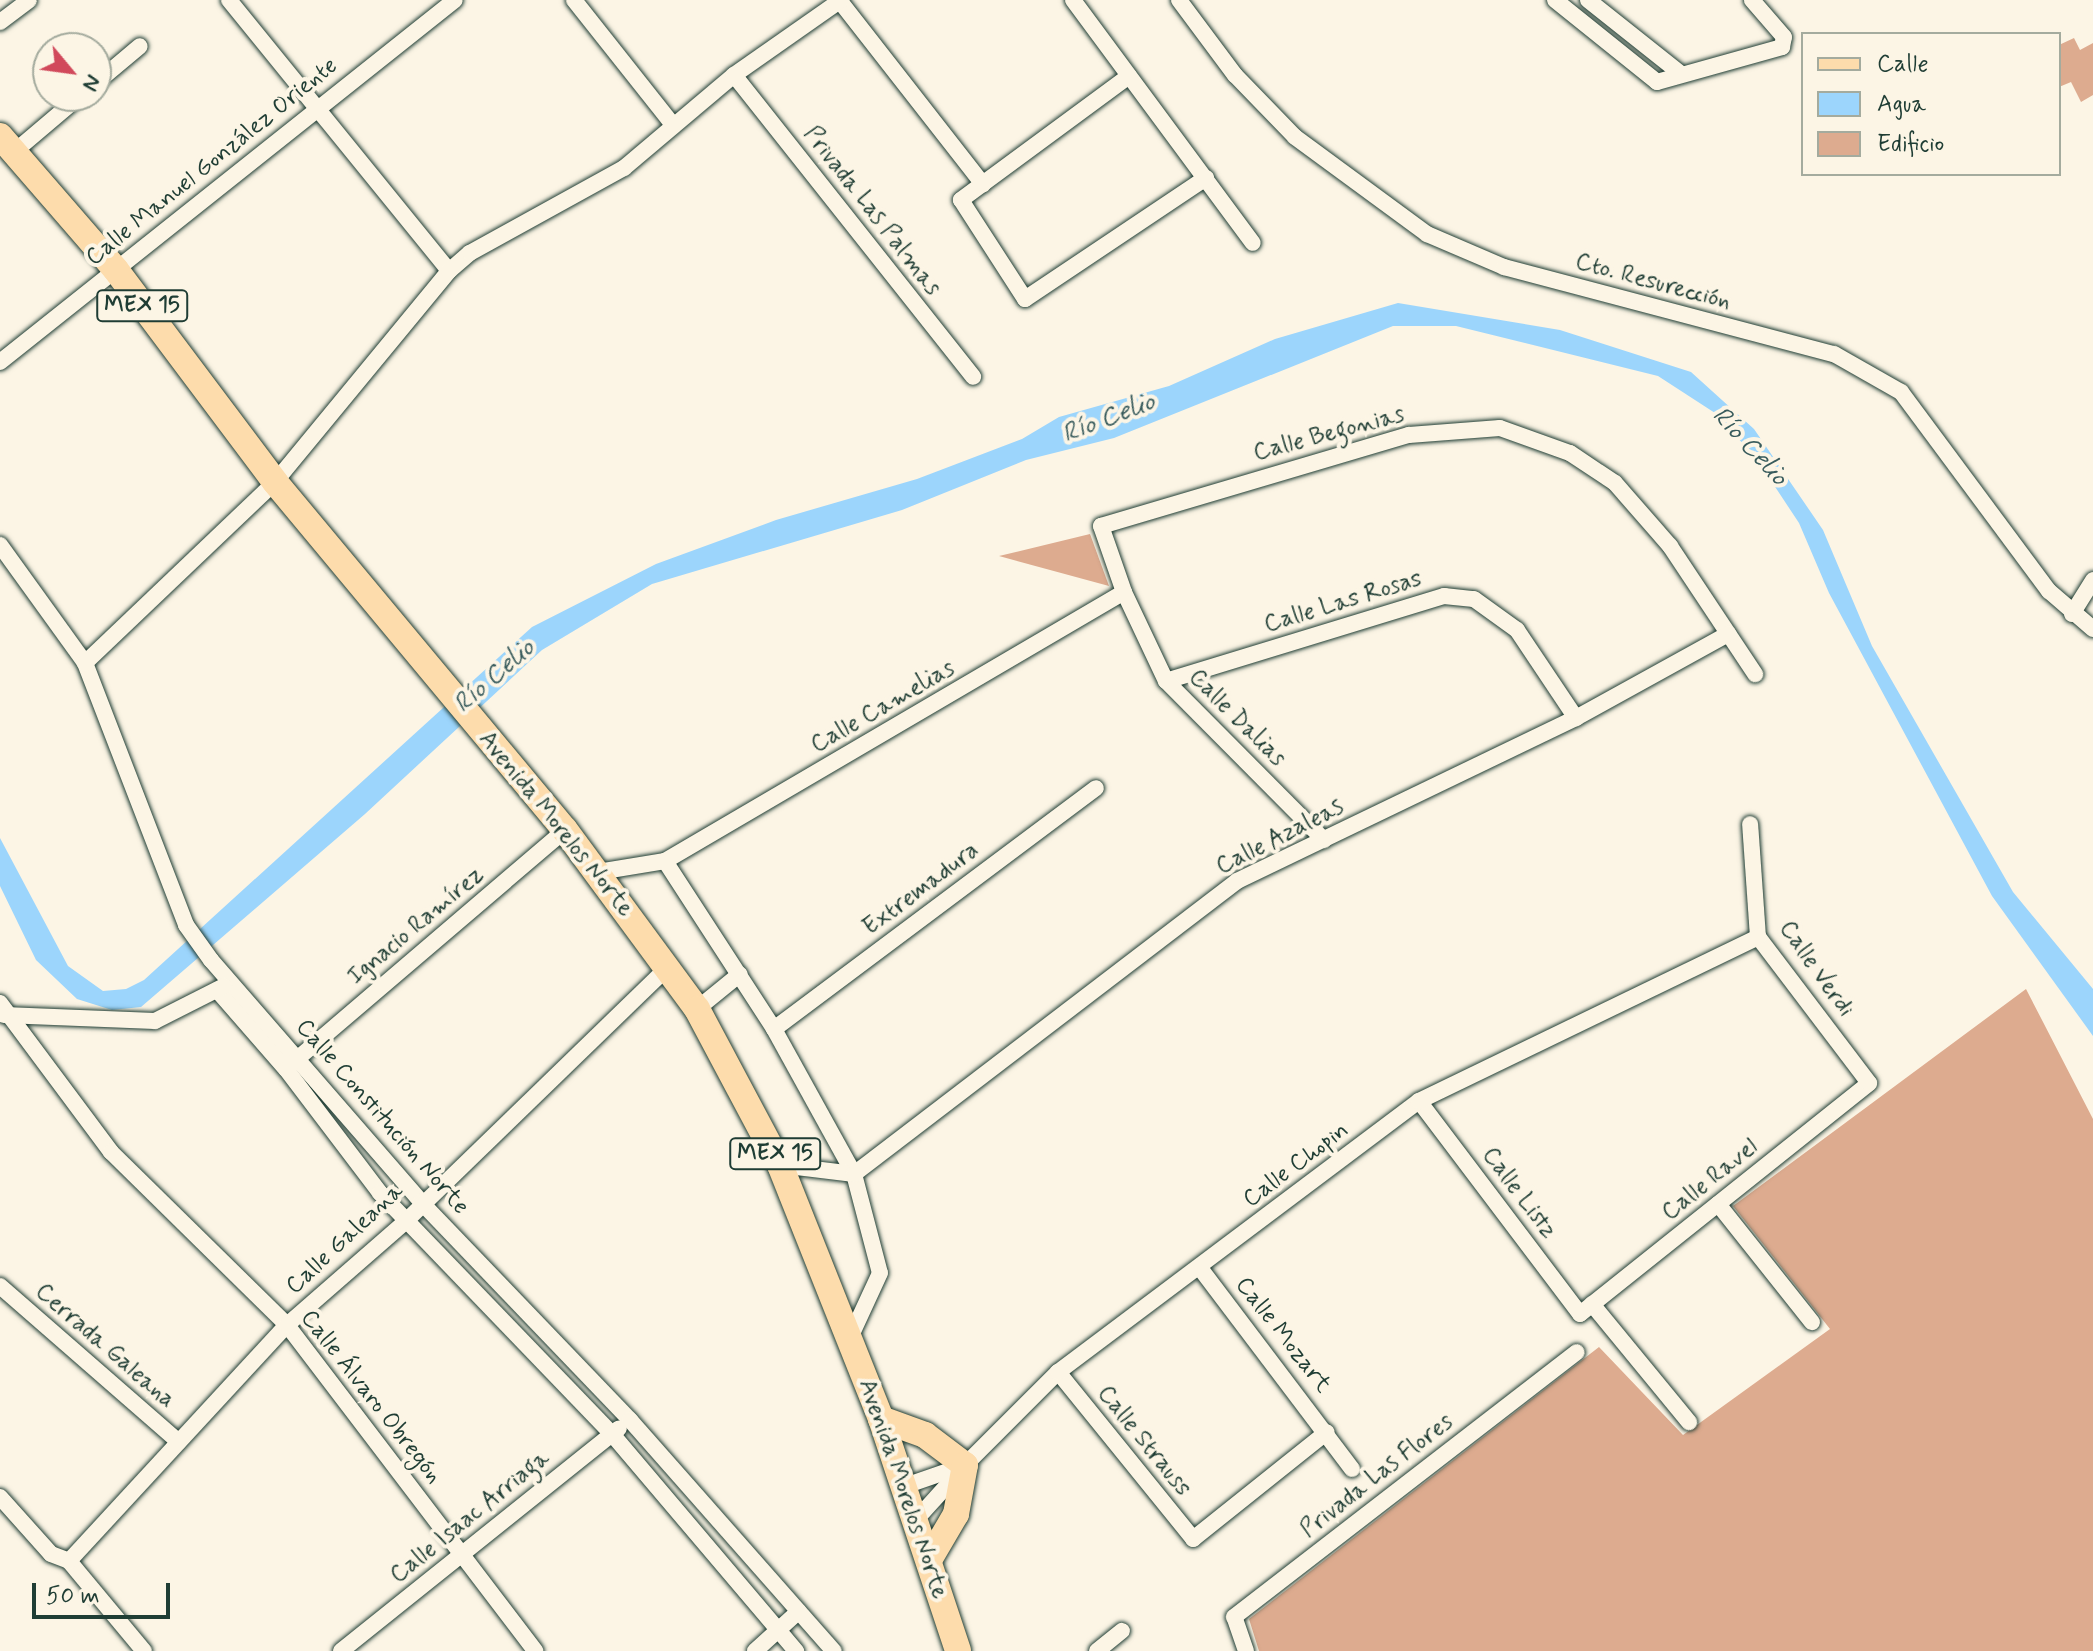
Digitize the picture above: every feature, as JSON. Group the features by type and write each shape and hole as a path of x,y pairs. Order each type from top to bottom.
{"main road":[{"name":"Avenida Morelos Norte","path":"7,144 116,270 275,482 565,830 669,966 697,1009 780,1165 881,1419 957,1648"},
{"path":"881,1419 925,1435 965,1465 956,1514 929,1560"}],"street":[{"path":"0,22 29,0"},
{"path":"229,0 314,110 449,271"},
{"name":"Calle Manuel González Oriente","path":"0,362 455,0"},
{"path":"574,0 673,125"},
{"path":"85,663 275,482 449,271 470,253 624,168 734,75 840,0 983,184"},
{"path":"1073,0 1253,243"},
{"name":"Cto. Resurección","path":"1179,0 1235,75 1295,137 1427,234 1504,267 1834,354 1901,392 2049,591 2093,629"},
{"path":"1555,0 1657,82 1782,47 1784,37 1752,0"},
{"path":"1588,0 1681,74"},
{"path":"112,70 140,46"},
{"name":"Privada Las Palmas","path":"734,75 973,377"},
{"path":"1129,76 961,200 1025,299 1206,178"},
{"path":"7,144 56,112"},
{"name":"Calle Begonias","path":"1101,526 1409,435 1500,428 1570,453 1615,483 1670,546 1755,674"},
{"name":"Calle Dalias","path":"1101,526 1124,592 1166,681 1324,840"},
{"name":"Calle Constitución Norte","path":"0,545 85,663 186,925 211,960 233,982 405,1222 612,1434 796,1651"},
{"path":"2072,614 2093,580"},
{"name":"Calle Camelias","path":"665,861 1124,592"},
{"name":"Calle Las Rosas","path":"1166,681 1444,596 1474,599 1517,630 1576,718"},
{"name":"Calle Azaleas","path":"854,1174 1237,881 1576,718 1728,634"},
{"name":"Extremadura","path":"774,1029 1096,788"},
{"name":"Calle Verdi","path":"1750,824 1758,937 1869,1083"},
{"name":"Ignacio Ramírez","path":"292,1064 565,830"},
{"path":"598,872 665,861 774,1029 854,1174 880,1273 850,1338"},
{"name":"Calle Chopin","path":"902,1487 965,1465 1058,1372 1419,1101 1758,937"},
{"name":"Calle Galeana","path":"69,1561 287,1325 405,1222 421,1202 669,966"},
{"path":"697,1009 740,974"},
{"path":"3,1011 155,1021 233,982"},
{"name":"Calle Constitución Norte","path":"217,990 292,1064 630,1420 834,1651"},
{"name":"Calle Álvaro Obregón","path":"3,1011 111,1152 287,1325 535,1651"},
{"name":"Calle Ravel","path":"1586,1309 1869,1083"},
{"name":"Calle Listz","path":"1419,1101 1586,1309 1689,1422"},
{"path":"780,1165 854,1174"},
{"path":"1718,1204 1812,1322"},
{"name":"Calle Mozart","path":"1200,1268 1352,1469"},
{"name":"Cerrada Galeana","path":"0,1286 179,1442"},
{"name":"Privada Las Flores","path":"1246,1651 1234,1617 1577,1352"},
{"name":"Calle Strauss","path":"1058,1372 1193,1539 1327,1432"},
{"name":"Calle Isaac Arriaga","path":"341,1651 630,1420"},
{"path":"913,1523 965,1465"},
{"path":"0,1497 51,1554 69,1561 144,1651"},
{"path":"755,1651 799,1611"},
{"path":"1097,1651 1122,1631"}],"water":[{"name":"Río Celio","path":"1398,303 1560,330 1691,372 1754,429 1823,530 1872,646 2013,892 2093,989 2093,1036 1992,896 1829,593 1799,523 1756,458 1715,413 1658,376 1456,326 1393,326 1114,438 1026,460 902,510 652,584 542,650 365,814 141,1007 112,1010 77,999 36,960 0,886 0,838 68,966 103,991 126,989 144,980 532,627 656,564 776,520 917,479 1022,439 1059,417 1169,386 1275,339"}],"building":[{"path":"2074,38 2080,50 2093,43 2093,95 2081,102 2071,82 2061,86 2061,44"},
{"path":"1090,534 1109,586 999,556"},
{"path":"2026,989 2093,1119 2093,1651 1259,1651 1249,1619 1599,1347 1683,1435 1830,1329 1733,1206"}]}
